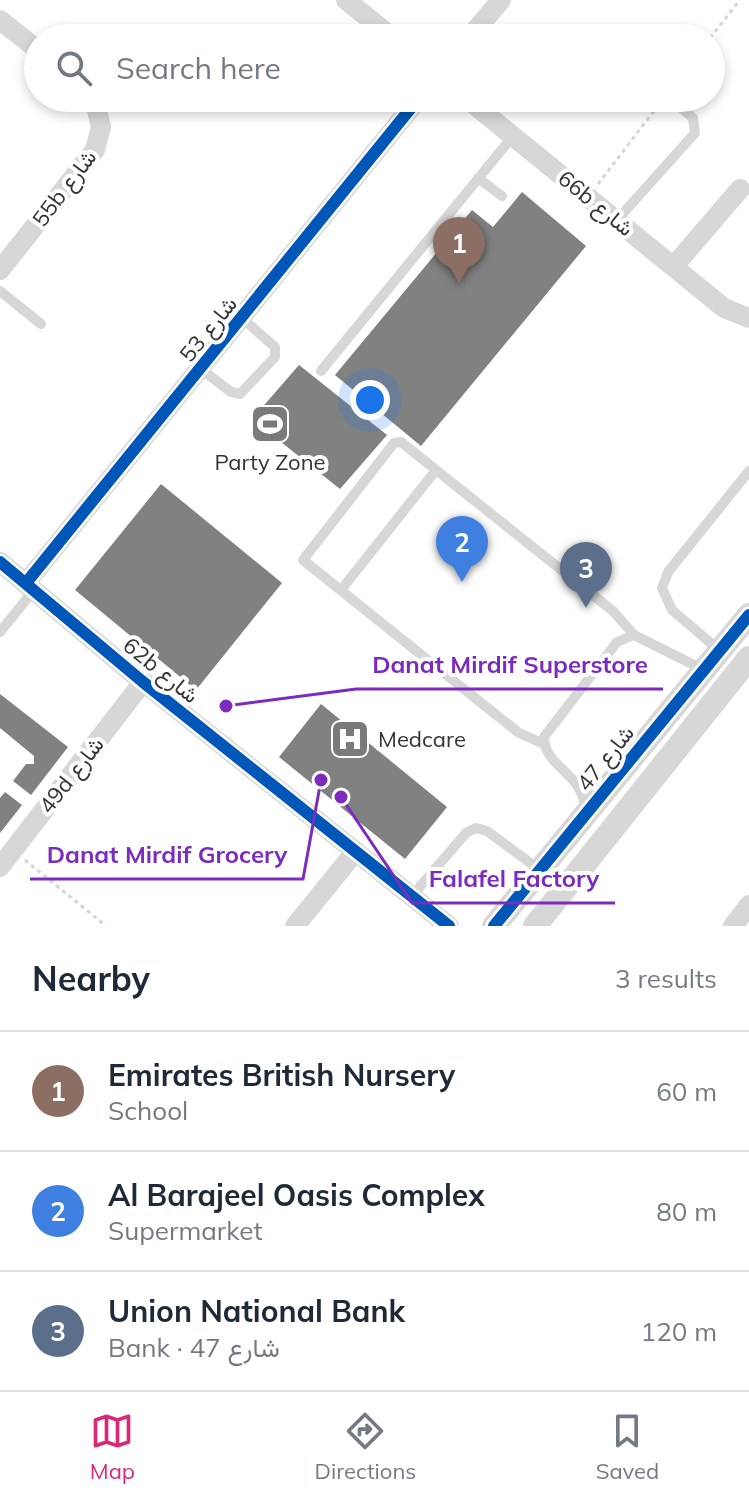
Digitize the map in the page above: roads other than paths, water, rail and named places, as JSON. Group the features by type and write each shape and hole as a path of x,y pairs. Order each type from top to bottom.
{"street":[{"path":"346,0 376,24"},
{"path":"481,24 501,0"},
{"path":"0,20 24,39"},
{"name":"55b شارع","path":"0,270 8,245 95,150 101,127 97,112"},
{"name":"شارع 53","path":"30,586 408,112"},
{"name":"66b شارع","path":"483,112 724,308 749,318"},
{"path":"674,266 740,189"},
{"name":"62b شارع","path":"0,562 143,682 449,926"},
{"name":"شارع 47","path":"494,926 749,615"},
{"path":"535,926 749,658"},
{"path":"702,669 711,685 704,712"},
{"name":"49d شارع","path":"6,858 143,682"},
{"path":"295,926 355,852"},
{"path":"733,926 749,905"}],"lane":[{"path":"617,220 695,133 693,118 686,112"},
{"path":"321,371 513,136"},
{"path":"478,178 502,196"},
{"path":"0,291 41,324"},
{"path":"201,369 231,392 240,394 273,360 276,350 273,344 242,318"},
{"path":"544,744 524,737 305,562 303,556 395,442 401,442 613,611 634,635 702,669"},
{"path":"341,590 436,470"},
{"path":"719,650 672,610 662,588 668,572 749,471"},
{"path":"0,632 30,586"},
{"path":"585,815 581,788 551,757 544,744 547,729 617,642 634,635"},
{"path":"411,897 466,833 476,828 487,831 540,870"}],"place":[{"name":"Emirates British Nursery","path":"459,283"},
{"name":"Party Zone","path":"270,424"},
{"name":"Al Barajeel Oasis Complex","path":"462,582"},
{"name":"Union National Bank","path":"586,608"},
{"name":"Danat Mirdif Superstore","path":"226,706"},
{"name":"Medcare","path":"350,739"},
{"name":"Danat Mirdif Grocery","path":"321,780"},
{"name":"Falafel Factory","path":"341,797"}]}
